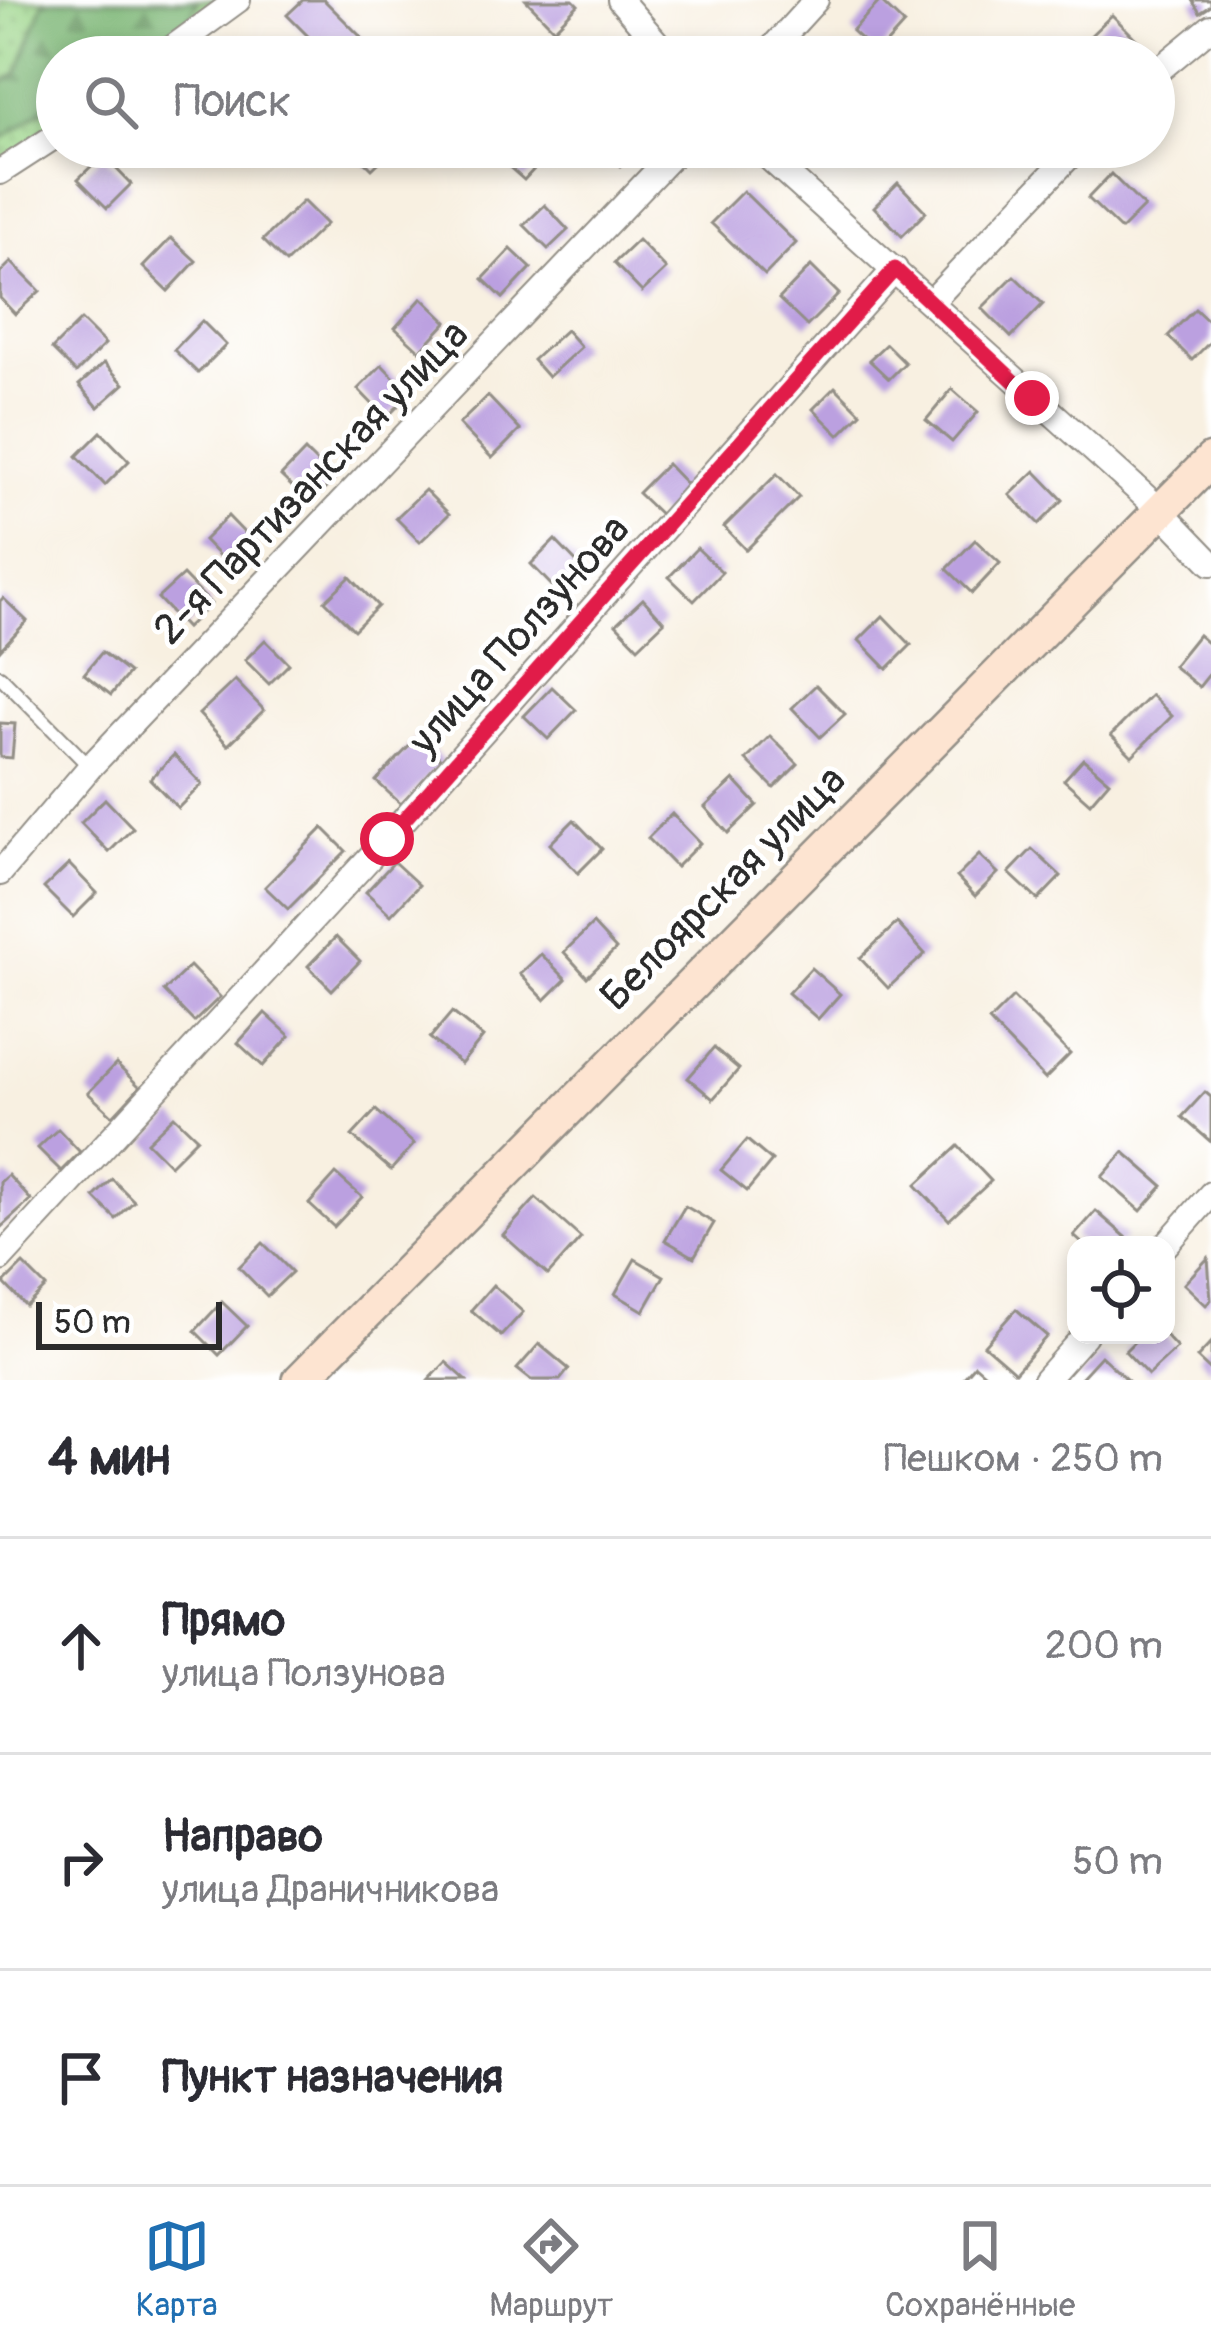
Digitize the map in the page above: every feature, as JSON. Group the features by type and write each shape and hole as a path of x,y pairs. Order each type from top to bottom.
{"street":[{"path":"189,36 238,0"},
{"path":"620,0 651,36"},
{"path":"783,36 816,0"},
{"path":"1175,57 1211,27"},
{"path":"0,172 36,149"},
{"name":"2-я Партизанская улица","path":"0,873 90,767 660,168"},
{"path":"781,168 1159,509 1211,563"},
{"path":"931,302 1058,168"},
{"name":"улица Ползунова","path":"0,1259 387,839 895,269"},
{"name":"Белоярская улица","path":"300,1380 1211,460"},
{"path":"1174,1236 1211,1194"},
{"path":"1046,1380 1077,1344"}],"lane":[{"path":"0,676 90,767"}],"green space":[{"path":"0,0 237,0 198,27 156,36 36,36 36,149 0,172"},
{"path":"197,0 186,29 177,36 36,36 36,115 0,139 0,85 18,72 43,3"}],"building":[{"path":"303,0 324,0 360,36 308,36 287,15"},
{"path":"526,0 573,0 578,5 554,29"},
{"path":"1192,0 1211,0 1211,6 1200,13"},
{"path":"880,1 904,24 893,36 857,36 852,31"},
{"path":"1112,15 1133,36 1090,36"},
{"path":"89,168 116,168 131,184 107,208 78,179"},
{"path":"510,168 535,168 524,180"},
{"path":"1111,174 1144,207 1121,230 1088,198"},
{"path":"898,183 926,212 902,236 874,207"},
{"path":"743,191 796,243 765,275 711,223"},
{"path":"303,201 326,224 286,263 263,240"},
{"path":"545,205 568,230 548,249 524,225"},
{"path":"171,238 196,261 168,291 143,267"},
{"path":"638,240 666,269 642,292 614,263"},
{"path":"511,249 531,268 503,298 483,279"},
{"path":"11,262 40,291 15,314 0,298 0,273"},
{"path":"811,266 839,294 807,326 779,299"},
{"path":"1014,276 1043,304 1011,337 982,308"},
{"path":"422,298 447,322 420,351 395,328"},
{"path":"1195,309 1211,324 1211,341 1192,360 1168,336"},
{"path":"81,320 105,344 76,373 52,349"},
{"path":"202,321 226,345 198,373 174,350"},
{"path":"566,330 581,347 548,377 533,360"},
{"path":"886,344 905,363 889,379 869,360"},
{"path":"104,363 124,384 98,407 79,385"},
{"path":"382,365 410,394 386,418 358,389"},
{"path":"835,387 861,413 839,435 813,409"},
{"path":"952,389 978,412 952,442 926,420"},
{"path":"488,396 520,430 492,458 459,424"},
{"path":"101,432 129,461 105,485 77,456"},
{"path":"305,451 334,480 310,504 281,476"},
{"path":"667,464 691,489 663,517 638,493"},
{"path":"1035,471 1063,500 1039,524 1010,495"},
{"path":"777,474 799,497 746,550 724,527"},
{"path":"425,490 449,514 420,542 396,518"},
{"path":"228,516 256,545 232,569 204,540"},
{"path":"555,540 583,569 559,593 531,564"},
{"path":"975,540 1000,563 972,593 947,569"},
{"path":"697,548 722,572 694,601 669,577"},
{"path":"183,575 211,604 186,628 158,598"},
{"path":"350,577 378,606 354,630 325,601"},
{"path":"3,598 27,621 0,650 0,601"},
{"path":"643,599 664,622 638,647 616,624"},
{"path":"883,616 911,645 887,669 859,640"},
{"path":"1198,635 1211,646 1211,672 1199,687 1173,666"},
{"path":"265,640 289,664 269,684 245,660"},
{"path":"102,652 129,673 111,695 84,674"},
{"path":"235,680 264,710 228,745 199,714"},
{"path":"816,685 845,714 820,737 792,708"},
{"path":"552,687 576,710 548,739 524,716"},
{"path":"1151,695 1172,716 1132,756 1111,735"},
{"path":"0,723 15,724 12,758 0,757"},
{"path":"770,736 798,764 774,788 746,760"},
{"path":"418,737 443,761 401,804 376,781"},
{"path":"174,755 202,784 178,808 150,779"},
{"path":"1083,759 1109,781 1090,803 1064,780"},
{"path":"734,780 757,805 728,833 705,807"},
{"path":"105,799 133,828 109,852 81,823"},
{"path":"672,814 700,843 676,867 648,838"},
{"path":"574,820 602,849 578,873 550,844"},
{"path":"323,828 346,851 288,909 265,887"},
{"path":"1032,849 1061,876 1038,900 1009,873"},
{"path":"979,855 998,873 975,896 957,877"},
{"path":"394,862 419,885 391,915 366,892"},
{"path":"69,864 97,893 73,917 44,888"},
{"path":"897,923 925,954 888,988 860,958"},
{"path":"593,924 616,949 587,977 564,952"},
{"path":"336,937 360,961 332,990 308,966"},
{"path":"541,954 566,979 545,1000 520,974"},
{"path":"190,966 220,997 194,1022 164,991"},
{"path":"811,968 840,994 818,1019 788,993"},
{"path":"1013,997 1070,1054 1045,1079 989,1021"},
{"path":"452,1012 483,1037 461,1064 430,1038"},
{"path":"265,1013 290,1036 263,1066 238,1043"},
{"path":"714,1048 739,1069 713,1099 688,1078"},
{"path":"116,1064 140,1087 113,1116 88,1093"},
{"path":"1205,1092 1211,1097 1211,1142 1182,1117"},
{"path":"376,1110 414,1144 391,1170 352,1136"},
{"path":"174,1116 197,1138 170,1165 147,1142"},
{"path":"58,1129 80,1152 61,1171 38,1148"},
{"path":"747,1140 772,1161 747,1191 721,1170"},
{"path":"958,1146 991,1181 949,1220 916,1185"},
{"path":"1124,1152 1163,1186 1141,1211 1102,1177"},
{"path":"336,1174 362,1197 334,1227 309,1204"},
{"path":"8,1175 31,1200 0,1228 0,1182"},
{"path":"112,1179 134,1201 116,1219 94,1197"},
{"path":"536,1198 581,1238 548,1275 503,1235"},
{"path":"685,1206 714,1223 694,1257 665,1240"},
{"path":"1096,1211 1125,1236 1074,1236"},
{"path":"263,1243 292,1272 267,1296 239,1267"},
{"path":"1208,1258 1211,1300 1206,1305 1184,1284"},
{"path":"635,1259 664,1276 644,1311 615,1294"},
{"path":"23,1264 46,1287 26,1306 4,1283"},
{"path":"493,1285 523,1312 501,1336 471,1310"},
{"path":"222,1302 247,1326 219,1355 195,1331"},
{"path":"1016,1309 1047,1336 1015,1372 984,1345"},
{"path":"1211,1343 1211,1371 1197,1358"},
{"path":"539,1344 569,1369 560,1380 531,1380 517,1369"},
{"path":"1132,1344 1173,1344 1177,1348 1148,1375 1125,1351"},
{"path":"1101,1356 1127,1380 1079,1380"},
{"path":"446,1362 466,1380 429,1380"},
{"path":"975,1365 992,1380 962,1380"}],"route":[{"path":"387,839 895,269 1032,398"}]}
